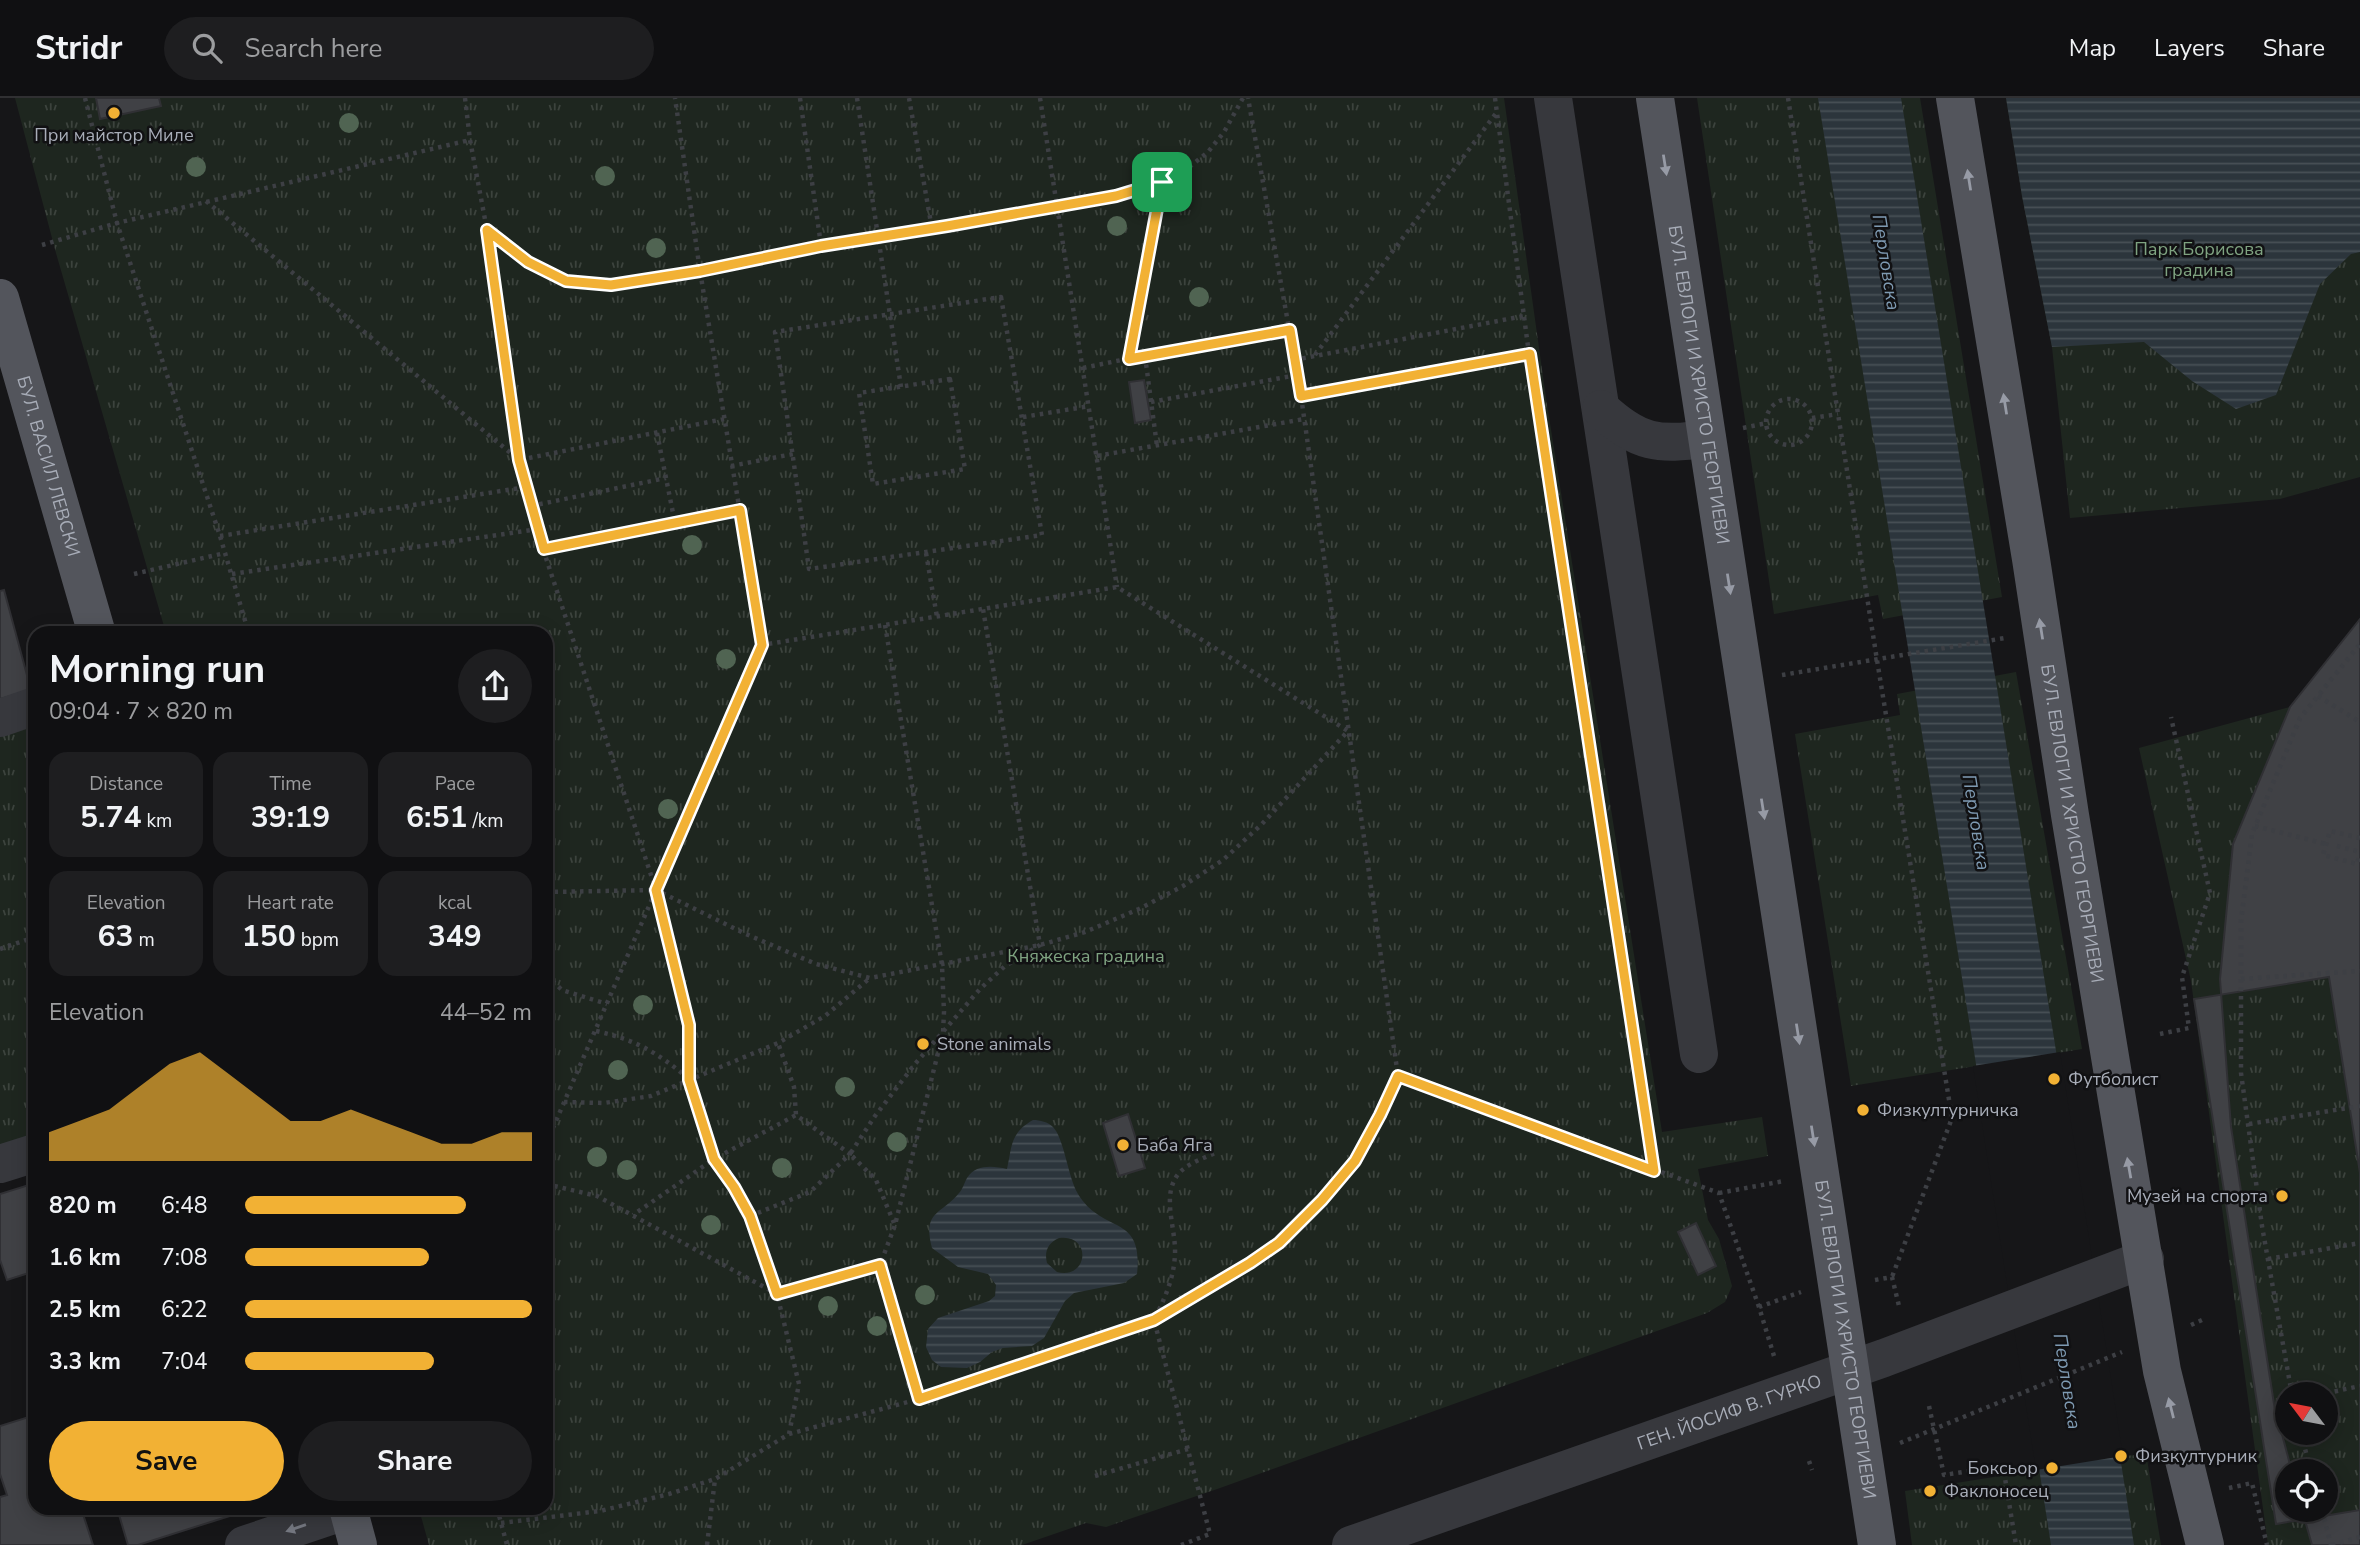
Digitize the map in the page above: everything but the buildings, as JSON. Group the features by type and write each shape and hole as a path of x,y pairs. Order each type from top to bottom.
{"main road":[{"name":"БУЛ. ЕВЛОГИ И ХРИСТО ГЕОРГИЕВИ","path":"1655,98 1723,434 1743,681 1866,1364 1877,1545"},
{"name":"БУЛ. ЕВЛОГИ И ХРИСТО ГЕОРГИЕВИ","path":"1955,98 2070,815 2131,1264 2162,1371 2205,1545"},
{"name":"БУЛ. ВАСИЛ ЛЕВСКИ","path":"0,298 95,626"}],"street":[{"path":"1553,98 1699,1054"},
{"path":"1601,409 1618,424 1641,438 1669,444 1723,434"},
{"path":"0,718 28,708"},
{"path":"0,1164 28,1155"},
{"name":"ГЕН. ЙОСИФ В. ГУРКО","path":"1351,1545 1866,1364 2131,1264"},
{"path":"244,1545 352,1521"}],"path":[{"path":"85,98 117,223 220,536 247,626"},
{"path":"465,98 487,230 519,460 544,549 656,890 689,1025 689,1080 714,1159 750,1216 777,1294 799,1384 789,1434"},
{"path":"553,1128 762,645 674,98"},
{"path":"800,98 821,246"},
{"path":"857,98 901,387"},
{"path":"909,98 932,229"},
{"path":"1040,98 1117,587"},
{"path":"487,230 528,262 566,281 611,285 700,271 821,246 1116,196 1162,182 1192,165 1208,152 1246,98"},
{"path":"501,1523 600,1511 668,1494 715,1479 789,1434 919,1399 1154,1320 1279,1243 1322,1200 1355,1161 1380,1115 1398,1076 1301,396 1246,98"},
{"path":"1495,98 1524,316 1654,1171"},
{"path":"1788,98 1952,1118 1892,1277 1899,1306"},
{"path":"1315,355 1497,111"},
{"path":"42,245 206,201 470,140"},
{"path":"1129,359 1162,182"},
{"path":"206,201 519,460"},
{"path":"1001,297 1042,535 808,569 775,332 890,314 1001,297"},
{"path":"1294,360 1524,316"},
{"path":"1083,368 1290,330"},
{"path":"1301,396 1530,354"},
{"path":"1144,356 1157,446"},
{"path":"1151,402 1297,375"},
{"path":"950,379 965,469 873,484 859,393 901,387 950,379"},
{"path":"1784,400 1799,402 1805,406 1812,418 1809,434 1791,445 1777,441 1768,430 1771,408 1784,400"},
{"path":"1023,417 1090,406"},
{"path":"1812,418 1838,414"},
{"path":"519,460 724,419"},
{"path":"1097,456 1304,419"},
{"path":"1723,434 1767,423"},
{"path":"657,433 675,523"},
{"path":"732,466 793,454"},
{"path":"531,506 666,478"},
{"path":"220,536 526,486"},
{"path":"544,549 740,510"},
{"path":"232,574 538,529"},
{"path":"134,574 225,553"},
{"path":"926,553 937,617"},
{"path":"762,645 1117,587 1348,731"},
{"path":"983,609 1040,945"},
{"path":"886,625 942,965 943,1034 895,1225 880,1265 919,1399"},
{"path":"1743,681 2009,637"},
{"path":"2290,1382 2267,1259 2241,1073 2241,921 2252,834 2300,718 2360,644"},
{"path":"2318,696 2360,722"},
{"path":"2160,1034 2189,1028 2182,977 2210,893 2171,717"},
{"path":"553,892 656,890 746,934 816,964 870,978 942,965 1040,945 1085,932 1139,909 1183,886 1223,860 1262,824 1348,731"},
{"path":"2255,826 2326,844"},
{"path":"2337,846 2360,853 2357,864 2323,855 2330,831 2360,838"},
{"path":"0,949 28,939"},
{"path":"750,1216 810,1192 850,1154 915,1064 980,989 1005,966 1040,945"},
{"path":"2241,979 2360,971"},
{"path":"564,1102 604,1103 651,1096 778,1042 825,1016 870,978"},
{"path":"553,982 562,990 607,1004"},
{"path":"595,1031 624,1037 662,1056 689,1080"},
{"path":"778,1042 794,1087 796,1115"},
{"path":"1398,1076 1719,1193 1785,1180"},
{"path":"2249,1124 2360,1106"},
{"path":"796,1115 850,1154 876,1180 895,1225"},
{"path":"633,1215 714,1159 796,1115"},
{"path":"1181,1545 1210,1534 1154,1320 1171,1280 1175,1253 1171,1194 1175,1179 1182,1170 1215,1153"},
{"path":"553,1186 597,1196 777,1294 880,1265"},
{"path":"1719,1193 1774,1356"},
{"path":"2267,1259 2360,1242"},
{"path":"1871,1280 1892,1277"},
{"path":"1759,1307 1806,1291"},
{"path":"1898,1444 2129,1350"},
{"path":"2338,1391 2360,1386"},
{"path":"1928,1406 1944,1475 2003,1466 2016,1545"},
{"path":"1095,1476 1188,1449"},
{"path":"1809,1461 1812,1471"},
{"path":"707,1545 715,1479"},
{"path":"2227,1489 2252,1483 2267,1545"},
{"path":"499,1515 507,1545"},
{"path":"2325,1522 2331,1545 2360,1537"}],"green space":[{"name":"Княжеска градина","path":"15,98 1504,98 1546,398 1662,1132 1762,1117 1768,1156 1698,1169 1708,1220 1719,1239 1732,1286 1725,1302 1707,1313 1220,1488 1106,1527 1086,1523 1022,1545 429,1545 421,1515 553,1515 553,626 164,626 56,253"},
{"path":"1697,98 1920,98 2002,597 1883,619 1878,595 1774,614"},
{"name":"Парк Борисова градина","path":"2006,98 2360,98 2360,477 2280,499 2070,518 2052,347"},
{"path":"2360,619 2360,1545 2268,1545 2191,981 2139,748 2290,707"},
{"path":"2016,672 2082,1049 1851,1086 1795,734 1900,715 1897,694"},
{"path":"28,726 28,1148 0,1156 0,735"},
{"path":"2146,1453 2161,1545 1912,1545 1905,1491"}],"water":[{"name":"Перловска","path":"1818,98 1901,98 2134,1545 2051,1545 1973,1045"},
{"name":"Парк Борисова градина","path":"2006,98 2360,98 2360,252 2351,254 2320,284 2276,395 2236,409 2192,381 2144,342 2052,347"},
{"path":"1036,1120 1053,1127 1057,1132 1078,1194 1088,1207 1120,1226 1134,1242 1138,1255 1137,1274 1124,1283 1074,1293 1065,1301 1044,1338 1032,1346 1003,1348 967,1368 941,1367 932,1360 926,1347 928,1329 938,1318 989,1301 995,1296 996,1285 988,1274 958,1267 932,1248 929,1227 931,1220 962,1190 967,1178 975,1170 991,1167 1007,1169 1013,1141 1025,1125","holes":["1059,1238 1070,1238 1077,1242 1081,1249 1080,1263 1068,1273 1057,1272 1047,1263 1048,1248"]}],"pier":[{"path":"2060,1052 2123,1456 2036,1470 1973,1066"}],"place":[{"name":"При майстор Миле","path":"114,113"},
{"name":"Stone animals","path":"923,1044"},
{"name":"Футболист","path":"2054,1079"},
{"name":"Физкултурничка","path":"1863,1110"},
{"name":"Баба Яга","path":"1123,1145"},
{"name":"Музей на спорта","path":"2282,1196"},
{"name":"Физкултурник","path":"2121,1456"},
{"name":"Боксьор","path":"2052,1468"},
{"name":"Факлоносец","path":"1930,1491"}],"route":[{"path":"1162,182 1129,359 1290,330 1301,396 1530,354 1654,1171 1398,1076 1355,1161 1322,1200 1279,1243 1250,1263 1154,1320 919,1399 880,1265 777,1294 750,1216 714,1159 689,1080 689,1025 656,890 762,645 740,510 544,549 519,460 487,230 528,262 566,281 611,285 1116,196 1162,182"}]}
